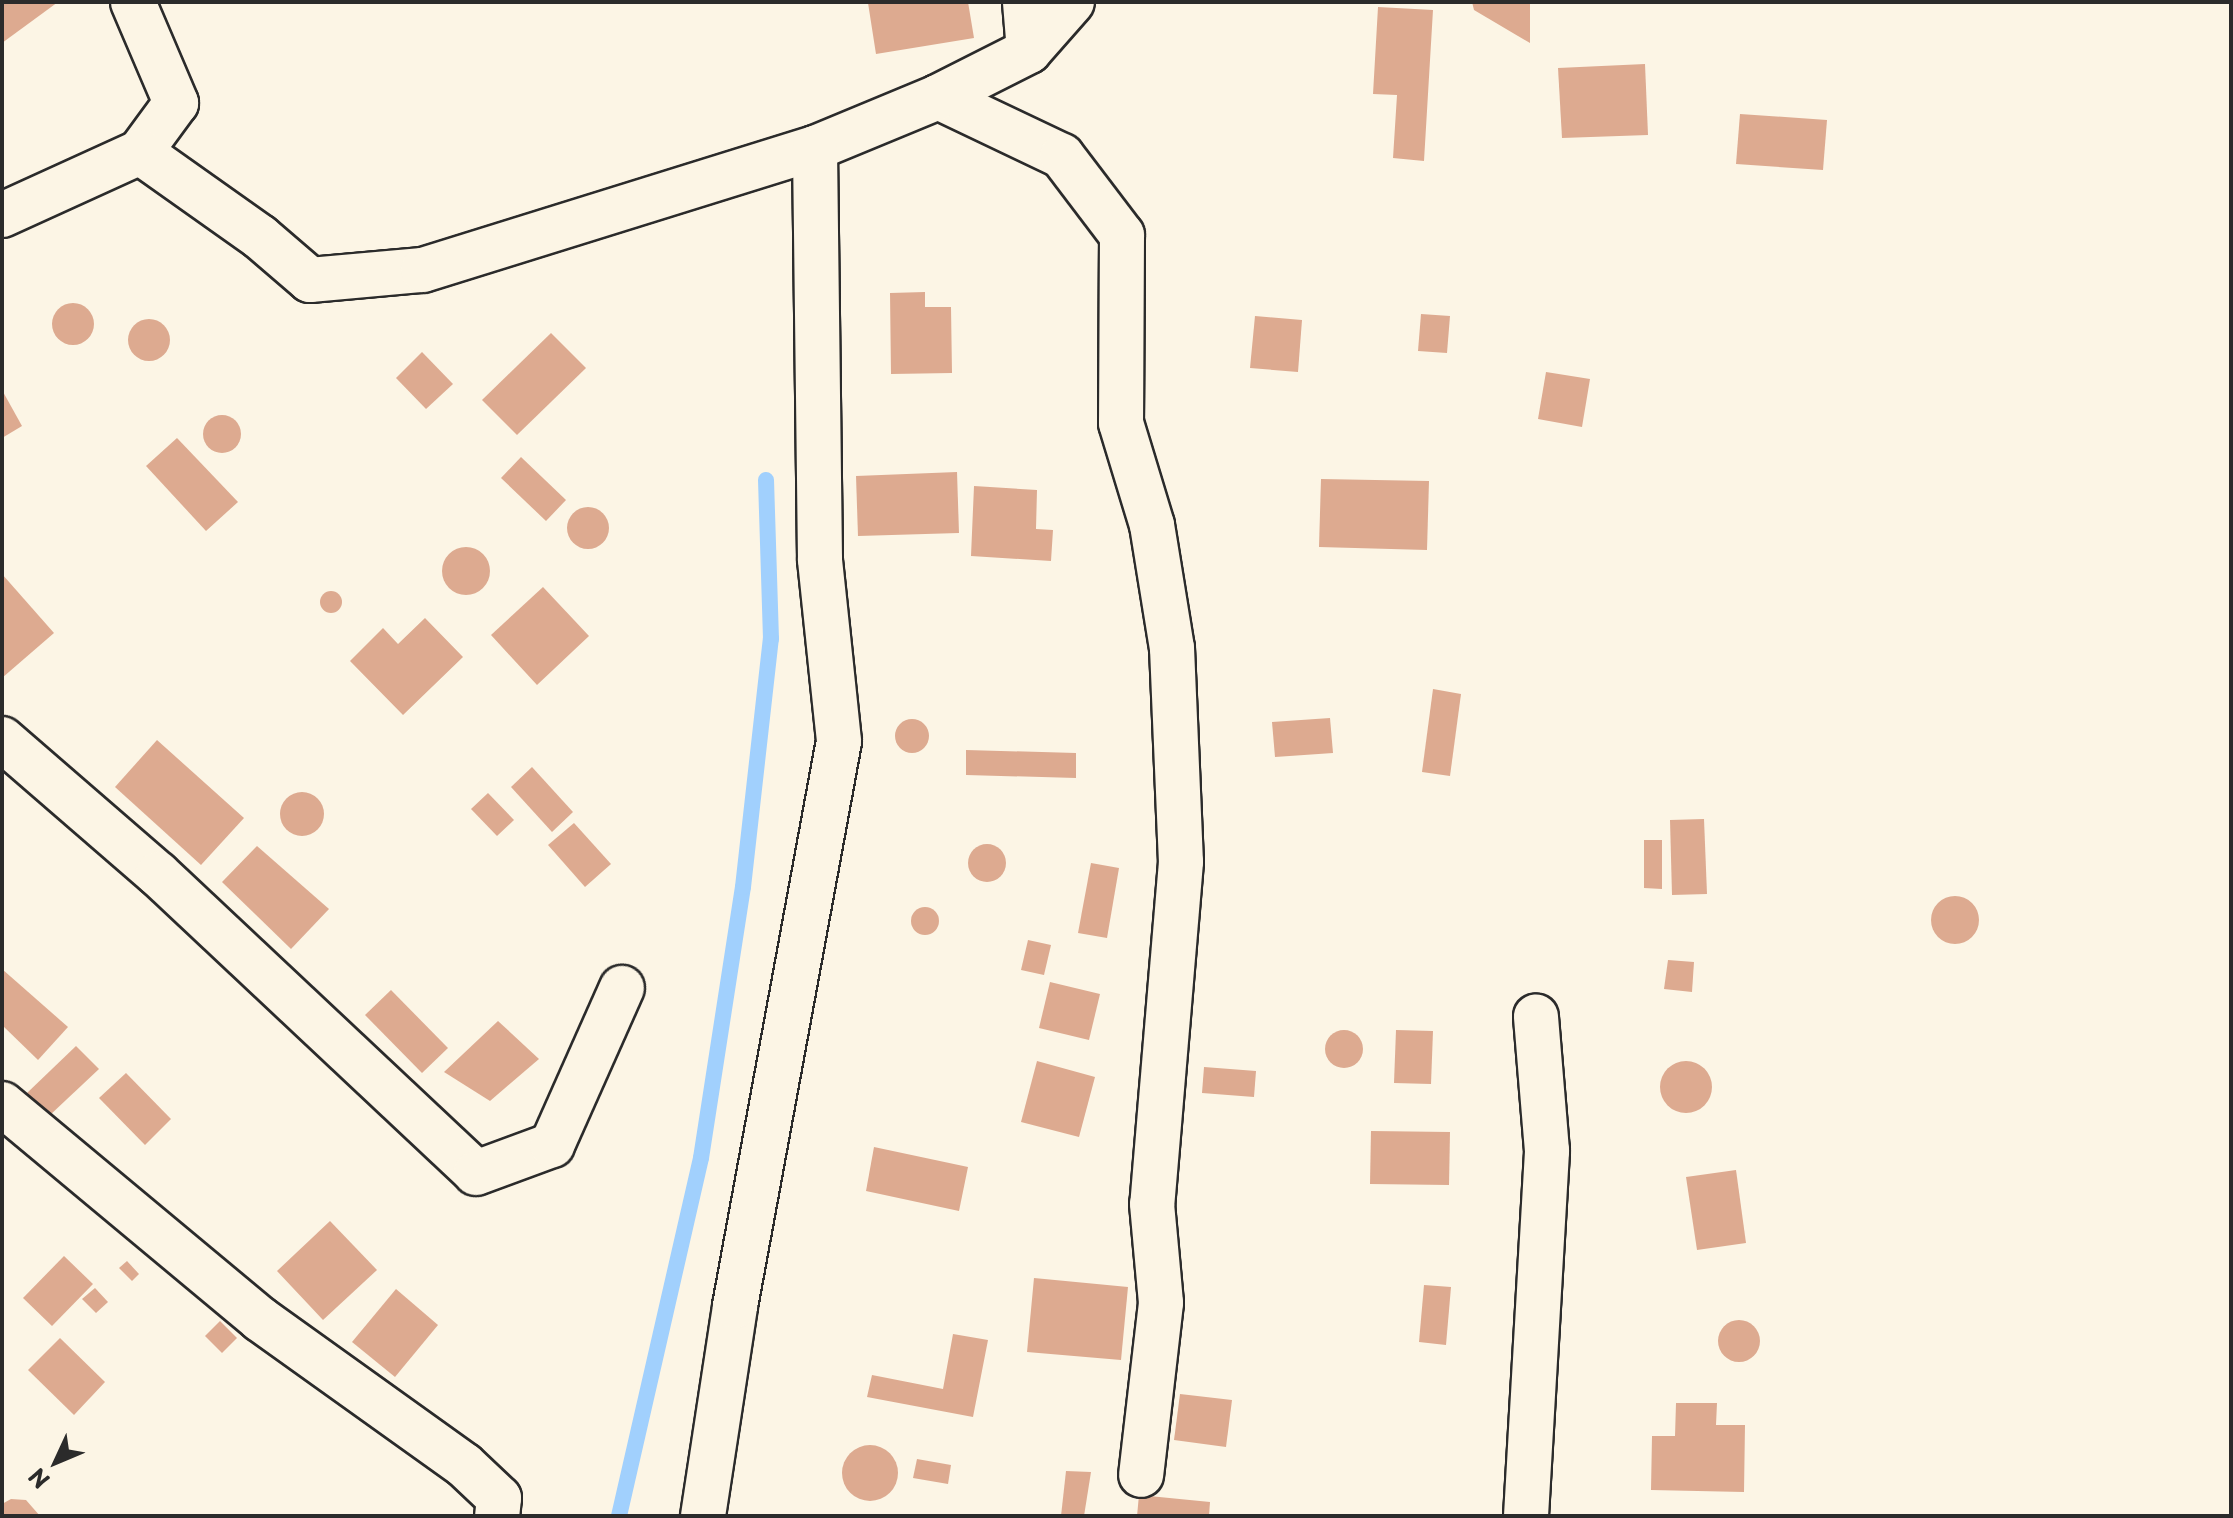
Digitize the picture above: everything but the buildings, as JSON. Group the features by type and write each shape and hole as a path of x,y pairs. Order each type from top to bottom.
{"street":[{"path":"2,215 140,152 176,103 133,2"},
{"path":"1025,2 1029,51"},
{"path":"140,152 260,237 310,280 423,270 815,148 938,97 1029,51 1072,2"},
{"path":"938,97 1062,156 1122,235 1121,423 1152,525 1172,648 1181,862 1152,1204 1161,1303 1141,1475"},
{"path":"703,1516 735,1306 839,741 820,559 815,148"},
{"path":"2,739 158,874 476,1173 552,1145 622,988"},
{"path":"1526,1516 1547,1151 1536,1016"},
{"path":"2,1104 260,1319 464,1465 502,1510"}],"waterway":[{"path":"619,1516 701,1158 743,887 771,639 766,480"}]}
